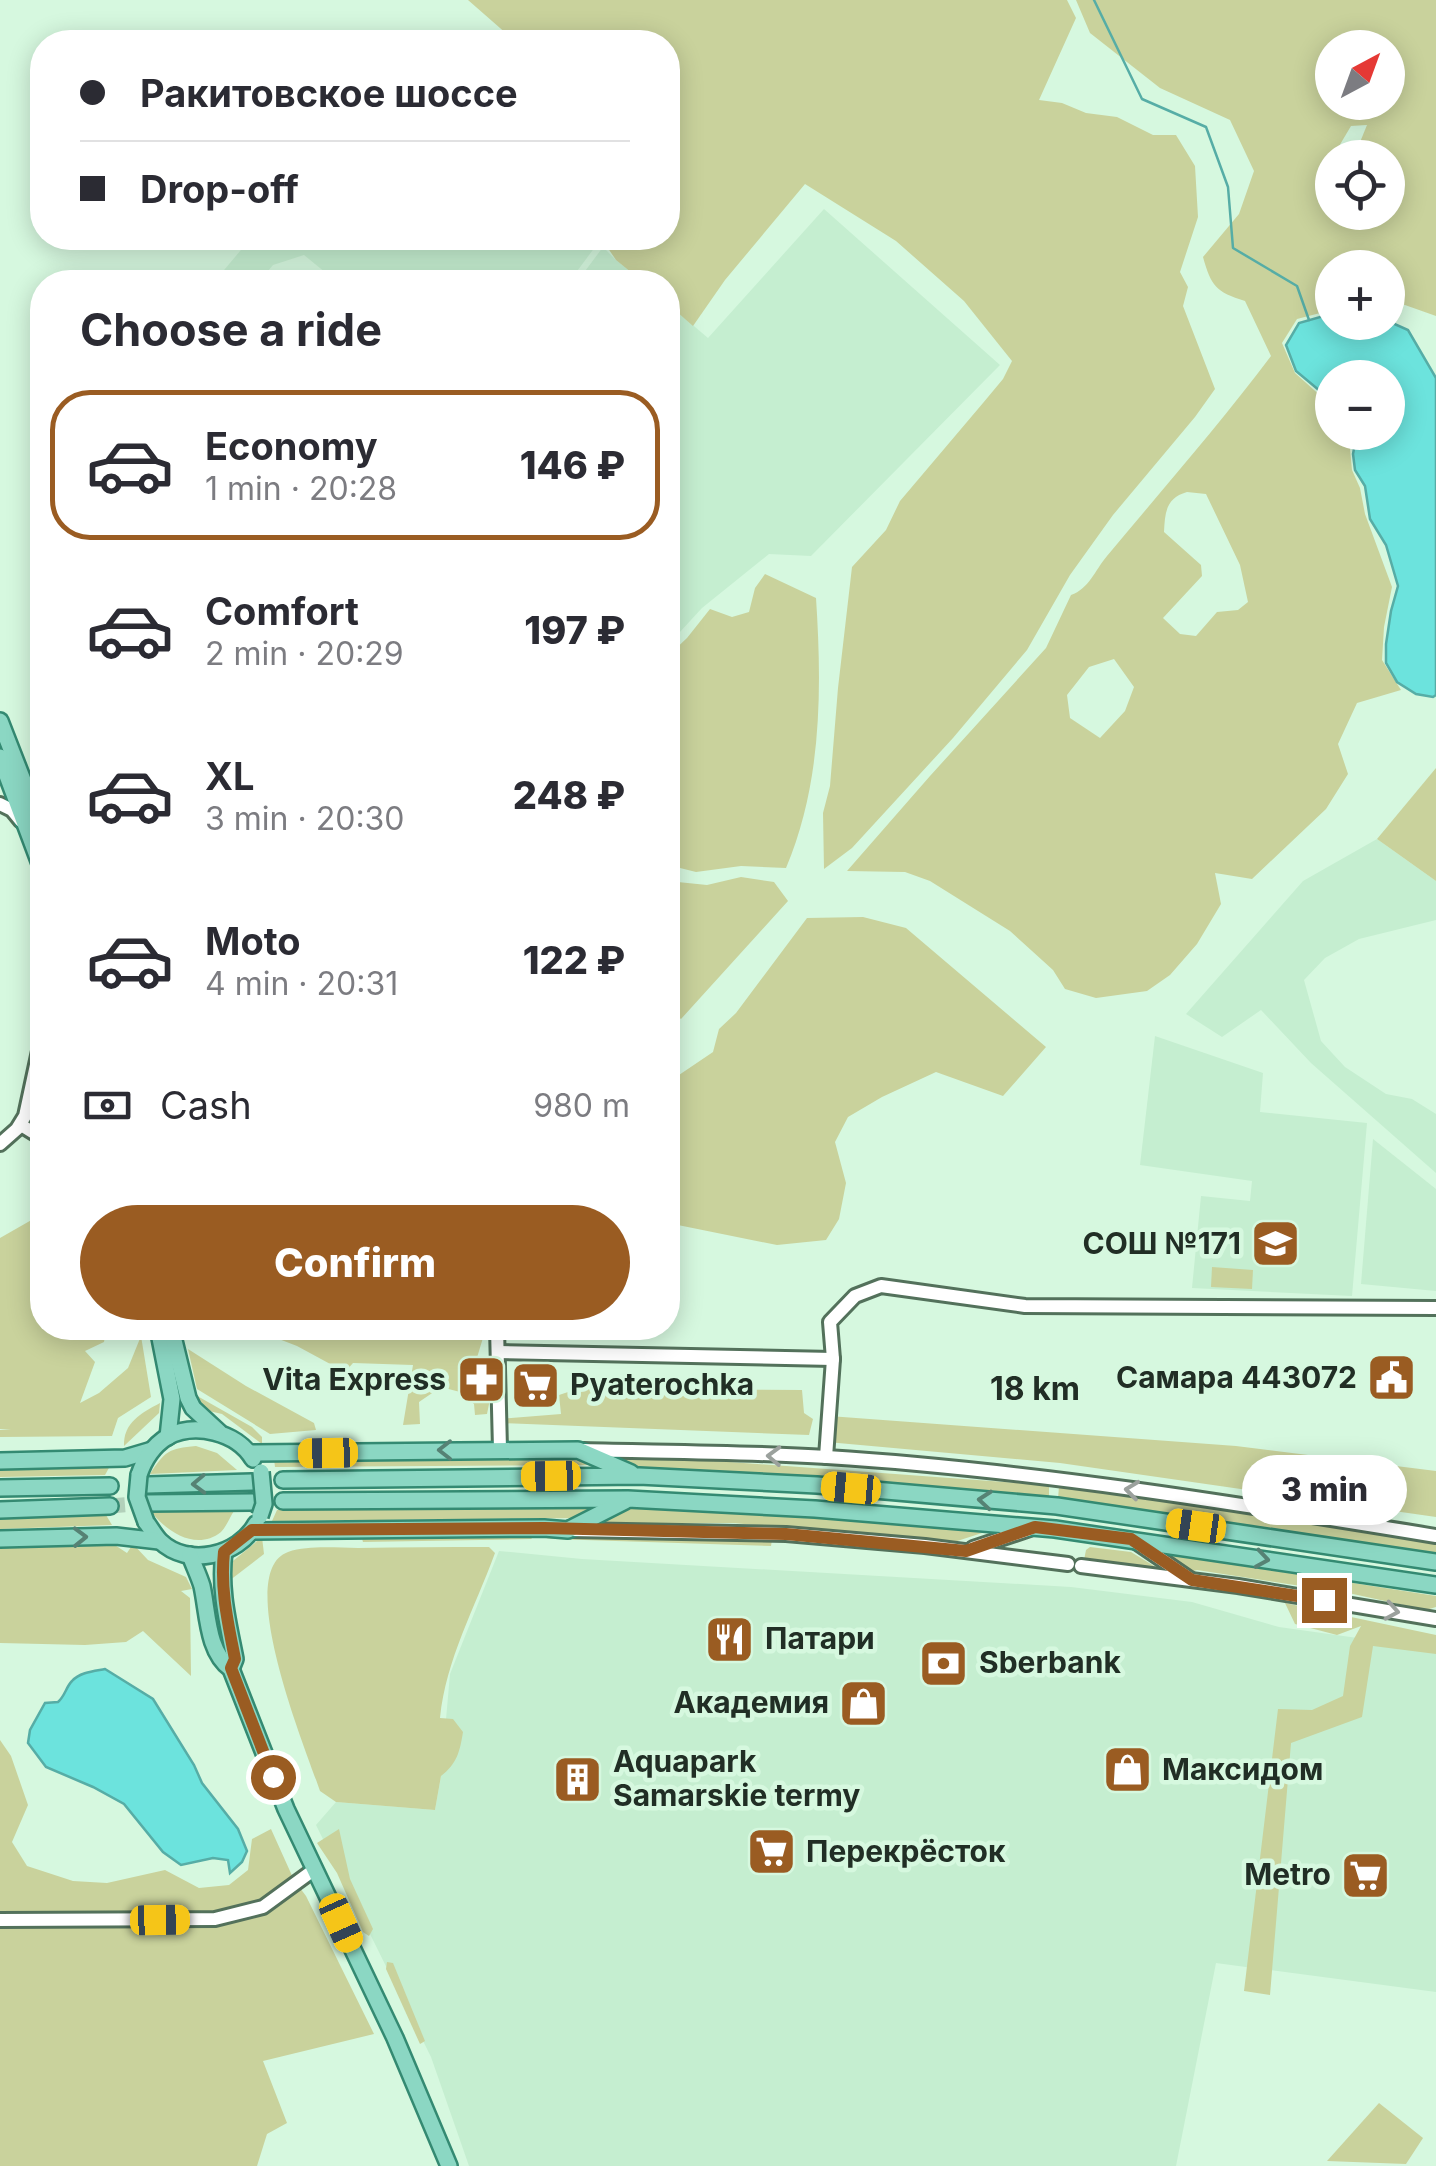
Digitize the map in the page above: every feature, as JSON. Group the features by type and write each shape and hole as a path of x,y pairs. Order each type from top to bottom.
{"main road":[{"path":"0,721 7,777 5,800 30,826"},
{"path":"0,758 30,819"},
{"path":"160,1340 172,1399 168,1436"},
{"path":"174,1340 193,1408 250,1453 578,1450 639,1476"},
{"path":"0,1460 125,1458 152,1450 168,1436 194,1430 219,1432"},
{"path":"152,1450 138,1497 146,1522 160,1541 174,1550 190,1556 224,1552"},
{"path":"231,1668 235,1659 221,1574 224,1552 264,1504 250,1453"},
{"path":"283,1480 639,1476 817,1485 1082,1510 1436,1562"},
{"path":"143,1480 256,1477"},
{"path":"0,1488 110,1486"},
{"path":"148,1503 255,1516 568,1530 628,1499"},
{"path":"283,1500 628,1499 816,1509 1035,1527 1436,1586"},
{"path":"0,1510 110,1506"},
{"path":"1078,1533 1082,1510"},
{"path":"0,1539 116,1536 160,1541"},
{"path":"190,1556 200,1580 212,1642 221,1662 231,1668 286,1808 406,2064 449,2166"}],"street":[{"path":"0,1144 21,1125 30,1087"},
{"path":"21,1125 30,1131"},
{"path":"826,1457 833,1359 830,1322 855,1296 881,1286 1025,1306 1436,1308"},
{"path":"498,1340 500,1450"},
{"path":"498,1352 833,1359"},
{"path":"578,1450 826,1457 1227,1502 1436,1536"},
{"path":"966,1551 1035,1527"},
{"path":"568,1530 786,1534 966,1551 1192,1580 1436,1619"},
{"path":"1131,1539 1192,1580"},
{"path":"0,1920 215,1918 263,1907 315,1870"}],"shaded area":[{"path":"468,0 1067,0 1076,18 1039,100 1117,117 1153,135 1176,135 1195,166 1198,217 1180,272 1188,287 1183,306 1215,389 1113,515 1070,575 1027,650 852,848 824,869 823,813 830,786 852,567 886,530 900,501 1003,379 1012,361 964,301 896,241 805,184 725,280 693,326 680,315 680,270 628,270 609,250 680,250 680,30 502,30"},
{"path":"1076,0 1436,0 1436,316 1405,305 1405,250 1315,250 1315,314 1297,319 1282,343 1295,373 1315,391 1315,450 1350,450 1365,514 1392,587 1382,660 1401,690 1357,703 1338,744 1348,774 1326,809 1252,879 1215,873 1221,904 1197,944 1170,975 1147,991 1096,998 1065,989 1053,970 1010,931 930,881 905,872 847,871 1046,648 1071,595 1087,584 1271,356 1245,301 1216,286 1203,257 1239,214 1254,171 1230,120 1160,88 1090,33","holes":["1187,492 1206,494 1240,565 1248,602 1238,610 1217,612 1196,636 1180,634 1163,618 1202,576 1201,565 1164,532 1168,507","1114,659 1134,687 1125,711 1100,738 1070,718 1067,695 1089,667"]},
{"path":"824,209 1000,365 811,556 769,554 702,608 680,632 680,314 708,338"},
{"path":"241,250 593,250 578,270 322,270 304,255 269,270 224,270"},
{"path":"601,250 606,250 628,270 586,270"},
{"path":"765,574 816,598 819,701 807,803 786,868 741,866 696,872 680,868 680,645 710,609 732,617 749,612 755,588"},
{"path":"1436,768 1436,881 1377,839"},
{"path":"1377,839 1436,881 1436,920 1359,939 1325,958 1304,980 1321,1041 1345,1067 1386,1094 1412,1099 1436,1114 1436,1173 1311,1063 1261,1010 1222,1037 1186,1014 1303,881"},
{"path":"741,877 774,882 788,901 681,1019 680,882 707,885"},
{"path":"863,917 906,928 1046,1047 1003,1096 936,1072 848,1117 835,1142 846,1183 839,1219 826,1240 777,1245 680,1225 680,1074 713,1052 719,1029 736,1013 807,918"},
{"name":"СОШ №171","path":"1155,1036 1263,1073 1260,1112 1367,1123 1352,1296 1192,1288 1201,1196 1250,1201 1252,1181 1140,1165"},
{"path":"1373,1139 1436,1189 1436,1291 1361,1284"},
{"path":"30,1221 30,1340 104,1340 85,1351 95,1362 80,1403 99,1393 128,1368 142,1340 151,1397 118,1418 112,1436 0,1437 0,1430 11,1429 0,1429 0,1238"},
{"path":"1212,1267 1253,1270 1252,1289 1211,1287"},
{"path":"281,1340 482,1340 470,1392 490,1399 487,1414 475,1415 474,1404 460,1392 441,1387 419,1402 420,1424 403,1425 413,1365 353,1363 345,1372"},
{"path":"188,1349 314,1423 316,1430 270,1434 197,1389"},
{"path":"577,1389 802,1390 804,1413 813,1419 809,1435 499,1423 499,1419 561,1414 559,1395"},
{"path":"192,1393 252,1427 262,1437 262,1444 222,1414 190,1401"},
{"path":"160,1403 159,1413 124,1446 130,1425"},
{"path":"829,1416 1236,1446 1436,1471 1436,1517 1060,1463 827,1442"},
{"path":"196,1446 217,1453 237,1470 150,1474 168,1452"},
{"path":"592,1452 1018,1483 1049,1486 1049,1496 631,1468"},
{"path":"577,1456 601,1465 275,1467 274,1459"},
{"path":"0,1466 110,1466 105,1475 0,1477"},
{"path":"1059,1486 1436,1543 1436,1554 1058,1499"},
{"path":"605,1507 586,1518 272,1521 277,1510"},
{"path":"626,1508 953,1527 982,1533 951,1543 733,1523 588,1523"},
{"path":"150,1510 234,1511 221,1532 201,1540 172,1531"},
{"path":"106,1515 112,1525 0,1529 0,1517"},
{"path":"543,1534 772,1540 771,1546 553,1539"},
{"path":"361,1535 529,1535 532,1539 363,1542"},
{"path":"101,1536 127,1553 133,1544 148,1560 186,1577 192,1589 181,1591 190,1598 191,1676 143,1631 126,1642 0,1643 0,1539"},
{"path":"262,1537 264,1554 225,1584 222,1570"},
{"path":"489,1547 495,1553 455,1654 443,1696 440,1718 453,1719 463,1732 457,1757 441,1776 435,1810 336,1802 320,1791 278,1664 268,1592 273,1566 288,1552 305,1548"},
{"path":"1090,1547 1131,1552 1164,1572 1084,1560"},
{"path":"499,1551 1071,1587 1192,1602 1279,1627 1436,1649 1436,1992 1216,1963 1176,2166 469,2166 431,2057 316,1825 336,1802 435,1810 450,1674"},
{"path":"1161,1553 1436,1596 1436,1607 1426,1610 1353,1594 1190,1572"},
{"path":"1285,1603 1436,1635 1436,1654 1373,1646 1362,1717 1291,1743 1270,1995 1244,1991 1278,1709 1312,1710 1343,1696 1350,1646 1361,1626 1337,1635 1295,1624"},
{"path":"0,1740 11,1756 28,1805 12,1842 27,1866 73,1881 107,1883 165,1870 199,1888 229,1885 248,1870 252,1839 271,1829 374,2034 263,2061 287,2123 267,2134 257,2166 0,2166"},
{"path":"339,1829 350,1879 373,1929 369,1936 363,1932 337,1873 317,1843"},
{"path":"387,1962 393,1963 425,2041 420,2044 386,1969"},
{"path":"1379,2103 1423,2138 1406,2164 1327,2161"}],"water":[{"path":"1315,318 1315,340 1405,340 1405,329 1436,378 1433,697 1416,694 1397,682 1386,663 1391,611 1398,586 1386,545 1370,519 1365,486 1355,470 1353,454 1354,450 1405,450 1405,360 1315,360 1315,387 1296,371 1286,345 1299,323"},
{"path":"105,1669 153,1699 202,1783 238,1829 247,1851 230,1873 228,1860 213,1858 181,1865 163,1852 124,1804 46,1767 28,1743 30,1730 45,1703 58,1702 79,1676"}],"waterway":[{"path":"1094,0 1142,99 1206,127 1228,187 1233,248 1297,286 1309,320"}],"tunnel":[{"path":"110,1506 148,1503"}],"place":[{"name":"СОШ №171","path":"1276,1244"},
{"name":"Самара 443072","path":"1392,1378"},
{"name":"Vita Express","path":"481,1380"},
{"name":"Pyaterochka","path":"535,1385"},
{"name":"Патари","path":"730,1639"},
{"name":"Sberbank","path":"944,1663"},
{"name":"Академия","path":"864,1703"},
{"name":"Максидом","path":"1127,1770"},
{"name":"Aquapark Samarskie termy","path":"578,1779"},
{"name":"Перекрёсток","path":"771,1852"},
{"name":"Metro","path":"1366,1875"}],"district":[{"name":"18 km","path":"1035,1389"}],"route":[{"path":"273,1777 231,1668 235,1659 221,1574 224,1552 252,1530 544,1528 786,1534 966,1551 1035,1527 1131,1539 1192,1580 1324,1600"}]}
